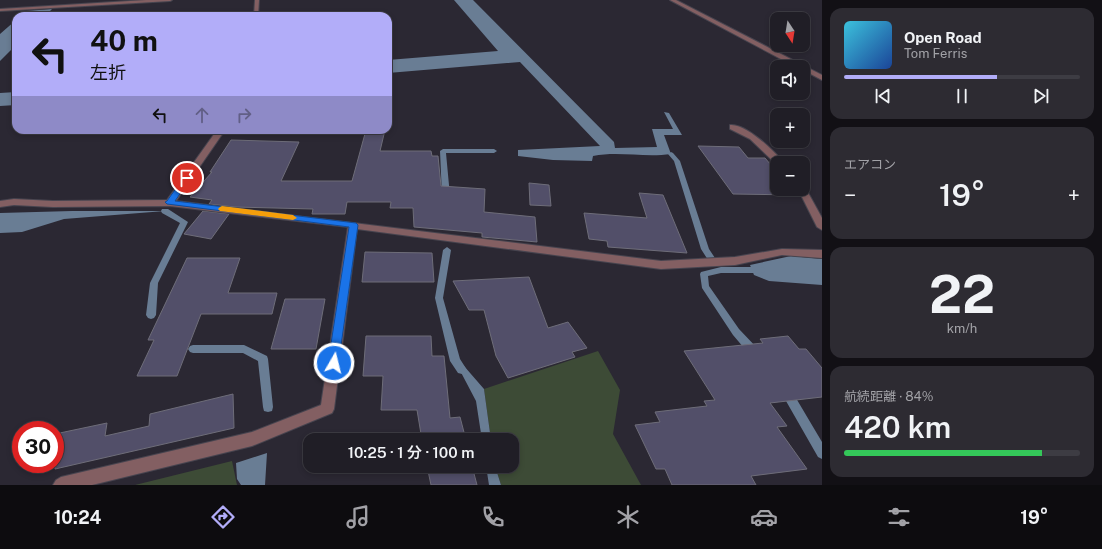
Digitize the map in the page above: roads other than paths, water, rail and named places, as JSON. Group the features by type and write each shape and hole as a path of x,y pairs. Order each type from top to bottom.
{"street":[{"path":"0,10 170,0"},
{"path":"256,12 257,0"},
{"path":"672,0 787,60"},
{"path":"810,72 822,78"},
{"path":"733,127 753,137 773,156"},
{"path":"170,202 218,134"},
{"path":"806,196 822,227"},
{"path":"0,204 14,202 53,204 170,202 661,265 735,261 782,252 822,254"},
{"path":"61,485 252,439 327,409 353,225"}],"water":[{"path":"454,0 473,0 614,142 615,148 657,147 652,129 673,129 664,112 669,113 682,135 664,135 671,154 603,155 593,156 592,161 553,160 518,156 518,150 600,146 520,62 392,73 392,60 498,51"},
{"path":"52,9 49,12 25,12"},
{"path":"12,24 12,49 0,61 0,34"},
{"path":"12,92 12,105 0,106 0,93"},
{"path":"165,211 64,219 22,232 0,233 0,213"},
{"path":"791,256 822,259 822,285 769,281 754,275 750,265"},
{"path":"455,361 464,366 484,389 490,433 481,433 476,401"},
{"path":"267,453 265,485 241,485 237,479 236,463"},
{"path":"487,473 497,473 501,485 489,485"}],"waterway":[{"path":"446,196 443,151 494,151"},
{"path":"671,154 677,161 705,249 711,258"},
{"path":"151,315 154,283 184,222 165,211"},
{"path":"447,250 439,298 455,361 462,370"},
{"path":"754,352 736,332 705,286 704,274 721,270 761,270"},
{"path":"193,349 244,349 263,359 268,407"},
{"path":"786,391 822,453"}]}
